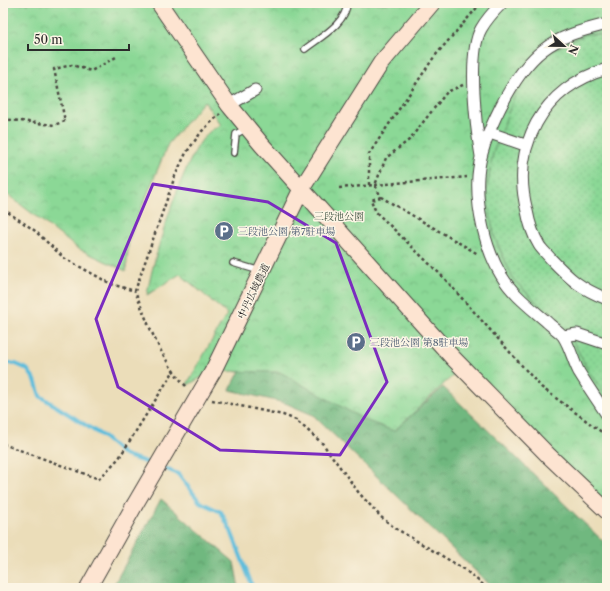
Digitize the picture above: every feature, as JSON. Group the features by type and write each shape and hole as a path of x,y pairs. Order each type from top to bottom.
{"street":[{"path":"159,3 229,105 247,128 453,358 607,511"},
{"name":"中丹広域農道","path":"88,588 213,371 302,188 380,63 432,3"},
{"path":"481,159 475,122 474,52 480,30 502,3"},
{"path":"607,24 583,30 562,38 538,54 528,64 508,91 490,133 481,159 478,177 480,213 490,252 501,276 518,297 563,336 580,372 607,415"},
{"path":"607,69 587,77 557,95 537,122 526,145 522,193 532,230 539,245 574,283 607,299"},
{"path":"229,105 255,90"},
{"path":"490,133 526,145"},
{"path":"563,336 577,334 607,344"}],"lane":[{"path":"305,49 341,20 347,10 347,3"},
{"path":"234,153 236,134 247,128"},
{"path":"233,263 262,271"}],"path":[{"path":"369,185 369,154 434,56 481,3"},
{"path":"3,119 54,124 65,121 54,69 72,65 91,71 118,56"},
{"path":"375,185 386,158 409,140 447,92 474,80"},
{"path":"186,386 173,372 148,323 135,291 175,176 186,153 202,131 229,105"},
{"path":"339,188 478,177"},
{"path":"375,185 382,197 495,264"},
{"path":"382,197 371,200 376,212 443,277 541,387 607,436"},
{"path":"3,209 34,230 64,258 111,284 135,291"},
{"path":"3,444 99,478 119,458 173,372"},
{"path":"208,399 283,415 296,420 323,444 359,493 381,517 395,528 464,569 487,588"}],"highlighted area":[{"path":"153,184 268,202 336,243 387,382 340,455 220,450 118,387 96,319"}],"green space":[{"name":"三段池公園","path":"3,3 607,3 607,71 606,72 600,34 586,34 567,43 548,53 532,68 516,92 493,153 486,193 494,236 513,279 569,334 589,372 607,398 607,511 462,367 394,431 365,420 280,372 213,371 186,386 227,314 180,274 147,295 155,258 179,185 199,145 208,133 221,125 204,101 168,144 129,239 126,271 77,248 3,191"},
{"path":"586,34 600,34 605,71 607,71 607,398 589,372 569,334 513,279 494,236 486,193 493,153 515,92 531,68 548,53"},
{"path":"240,371 280,372 365,420 394,431 443,387 607,545 607,588 493,588 313,415 285,403 230,390"},
{"path":"161,499 234,562 239,588 112,588"}],"waterway":[{"path":"3,362 16,364 27,369 35,380 40,396 101,435 124,455 155,465"},
{"path":"162,467 178,474 200,502 221,512 231,531 253,588"}],"place":[{"name":"三段池公園 第7駐車場","path":"224,231"},
{"name":"三段池公園 第8駐車場","path":"356,342"}]}
